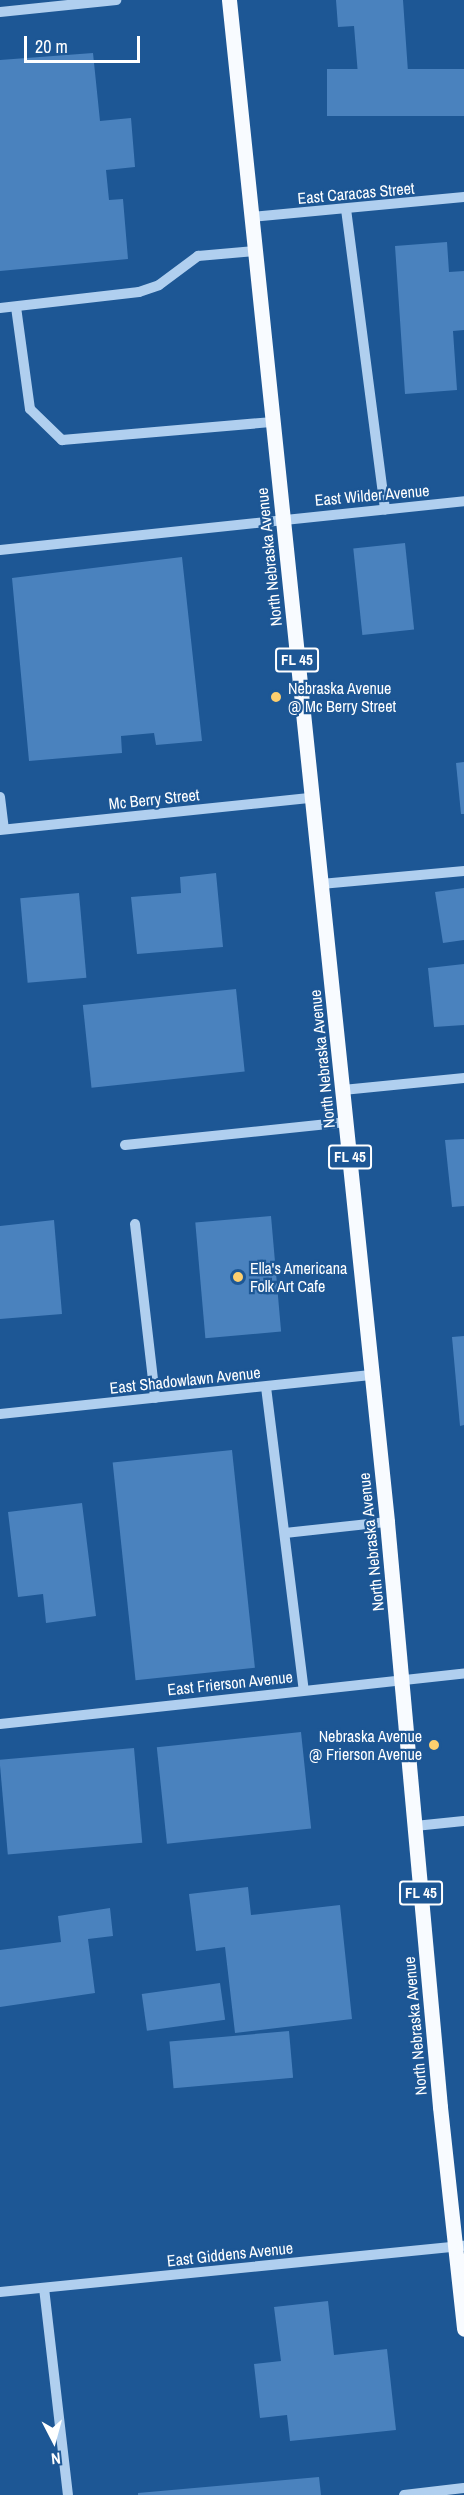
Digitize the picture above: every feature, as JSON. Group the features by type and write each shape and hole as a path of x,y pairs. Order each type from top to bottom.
{"main road":[{"name":"North Nebraska Avenue","path":"229,0 373,1375 415,1826 459,2246 464,2329"}],"street":[{"path":"0,12 116,0"},
{"name":"East Caracas Street","path":"251,217 464,197"},
{"path":"346,209 385,509"},
{"path":"0,308 139,292 159,285 198,256 255,251"},
{"path":"16,307 30,409 62,440 273,422"},
{"name":"East Wilder Avenue","path":"0,550 464,501"},
{"path":"0,797 2,829"},
{"name":"Mc Berry Street","path":"2,829 311,798"},
{"path":"321,884 464,871"},
{"path":"343,1090 464,1078"},
{"path":"125,1144 347,1122"},
{"path":"135,1224 155,1398"},
{"name":"East Shadowlawn Avenue","path":"0,1414 373,1375"},
{"path":"266,1387 304,1690"},
{"path":"285,1533 387,1522"},
{"name":"East Frierson Avenue","path":"0,1724 464,1674"},
{"path":"415,1826 464,1821"},
{"name":"East Giddens Avenue","path":"0,2292 459,2246"},
{"path":"44,2288 68,2495"},
{"path":"404,2495 464,2488"}],"building":[{"path":"336,0 403,0 408,72 358,75 354,26 338,27"},
{"path":"93,53 100,121 131,118 135,167 106,170 109,200 123,199 128,259 0,271 0,60"},
{"path":"327,69 464,69 464,116 327,116"},
{"path":"447,242 449,272 464,271 464,330 453,331 457,390 405,394 395,246"},
{"path":"405,543 414,630 362,635 353,548"},
{"path":"182,557 202,741 156,745 154,733 121,736 122,753 29,761 12,578"},
{"path":"464,762 464,814 461,814 456,763"},
{"path":"216,873 223,947 137,954 131,897 181,893 180,877"},
{"path":"464,888 464,940 443,943 435,892"},
{"path":"79,893 86,978 28,983 20,898"},
{"path":"464,964 464,1025 434,1027 428,968"},
{"path":"236,989 245,1072 92,1088 83,1005"},
{"path":"464,1139 464,1206 452,1207 445,1140"},
{"name":"Ella's Americana Folk Art Cafe","path":"271,1216 281,1332 205,1338 195,1223"},
{"path":"54,1220 62,1314 0,1319 0,1226"},
{"path":"464,1336 464,1425 460,1426 452,1337"},
{"path":"232,1450 255,1668 136,1680 113,1463"},
{"path":"82,1503 96,1616 46,1623 43,1594 18,1597 8,1512"},
{"path":"301,1732 311,1828 167,1844 157,1747"},
{"path":"134,1748 142,1843 8,1854 0,1760"},
{"path":"248,1887 251,1915 340,1905 352,2019 235,2033 225,1947 196,1951 189,1894"},
{"path":"110,1908 113,1936 88,1939 95,1993 0,2007 0,1950 61,1942 58,1916"},
{"path":"220,1983 225,2020 147,2031 142,1994"},
{"path":"289,2031 293,2078 174,2088 169,2041"},
{"path":"328,2301 334,2355 387,2349 396,2430 290,2441 287,2415 260,2418 254,2364 281,2361 274,2307"},
{"path":"319,2477 321,2495 138,2495 138,2493"}],"place":[{"name":"Nebraska Avenue @ Mc Berry Street","path":"276,697"},
{"name":"Ella's Americana Folk Art Cafe","path":"238,1277"},
{"name":"Nebraska Avenue @ Frierson Avenue","path":"434,1745"}]}
